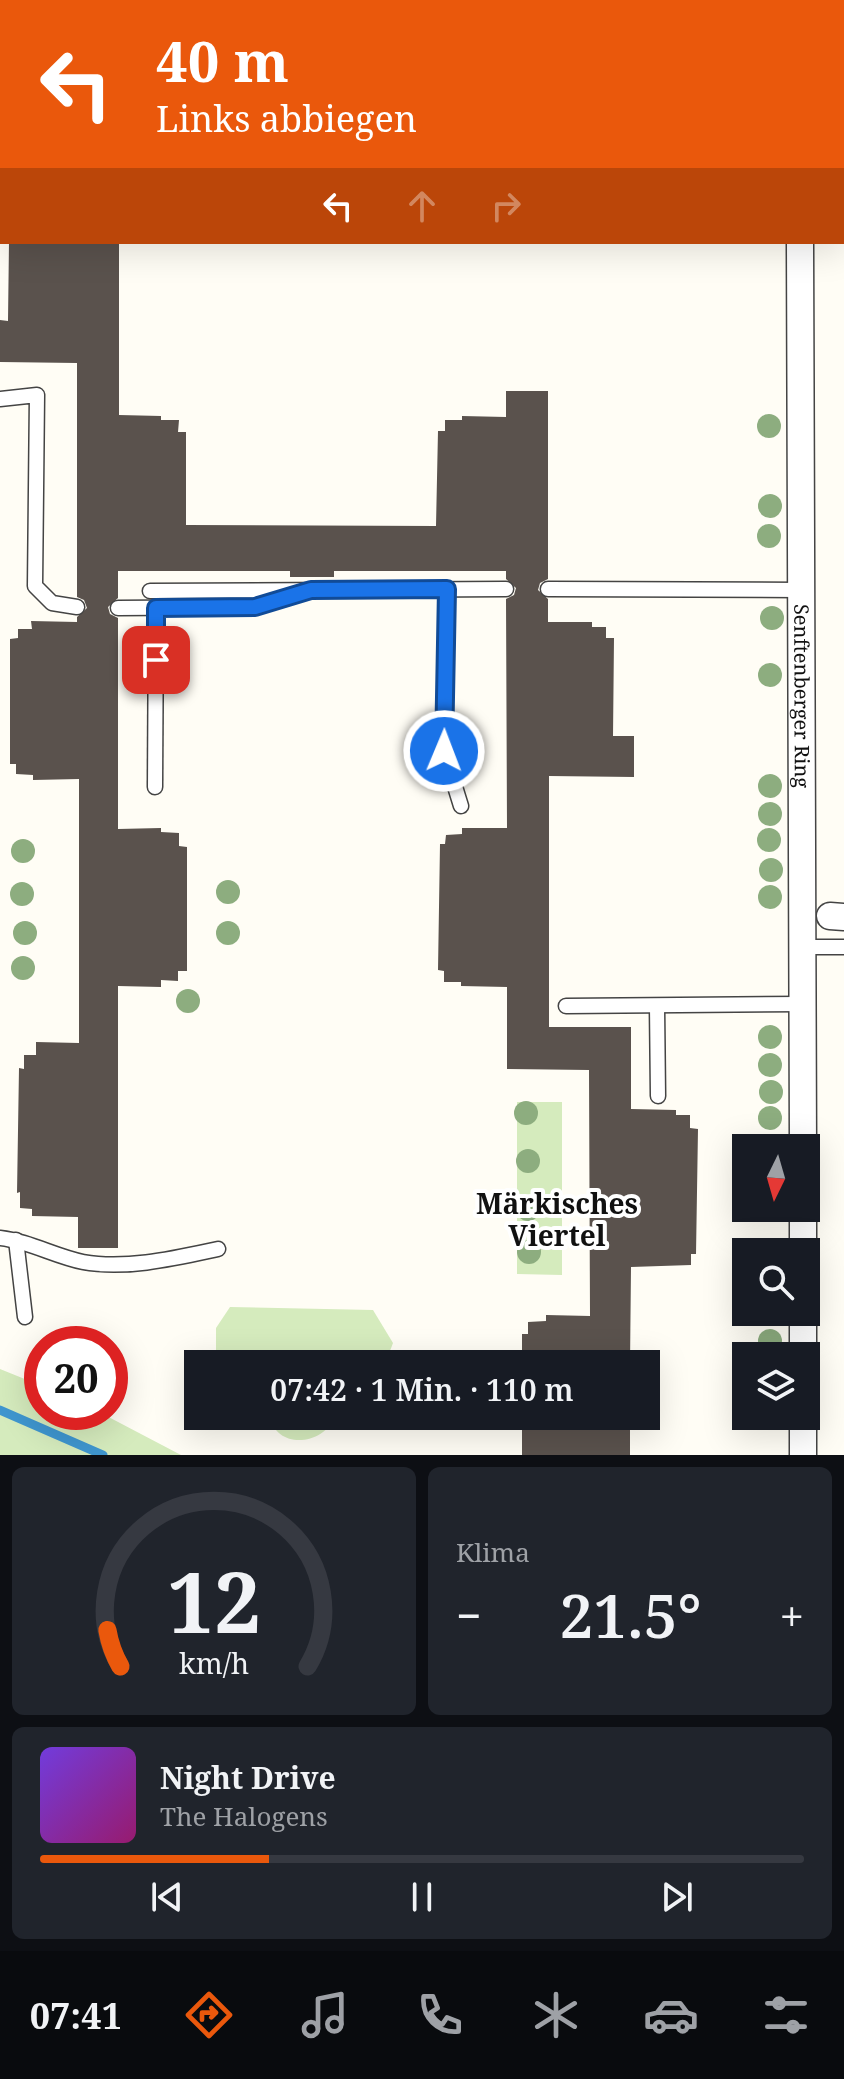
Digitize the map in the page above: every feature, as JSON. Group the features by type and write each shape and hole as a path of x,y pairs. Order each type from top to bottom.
{"street":[{"name":"Senftenberger Ring","path":"800,244 803,1134"},
{"path":"803,1430 803,1455"}],"lane":[{"path":"0,399 37,395 35,586 52,603 77,607"},
{"path":"447,589 444,751 461,806"},
{"path":"150,591 506,589"},
{"path":"548,589 800,590"},
{"path":"118,608 255,607 311,590"},
{"path":"155,787 156,608"},
{"path":"802,947 844,947"},
{"path":"566,1006 803,1004"},
{"path":"657,1006 658,1096"},
{"path":"0,1238 16,1240 85,1262 158,1261 218,1249"},
{"path":"16,1240 25,1317"}],"green space":[{"path":"517,1102 562,1102 562,1275 517,1274"},
{"path":"230,1307 373,1310 393,1343 390,1350 216,1350 216,1328"},
{"path":"0,1369 24,1379 24,1430 128,1430 128,1427 181,1455 0,1455"},
{"path":"277,1430 325,1430 312,1438 301,1440 281,1435"}],"building":[{"path":"9,244 119,244 119,415 161,416 161,420 179,420 178,432 186,432 186,525 436,526 438,431 445,431 445,420 462,420 462,416 506,417 506,391 548,391 548,579 540,583 538,590 548,599 548,622 592,622 592,627 606,627 606,638 614,638 613,736 634,736 634,777 549,776 549,1027 631,1027 631,1109 676,1110 676,1115 690,1115 690,1128 698,1129 696,1254 691,1254 691,1265 631,1267 630,1350 522,1350 522,1334 528,1334 528,1322 546,1321 546,1315 590,1316 589,1070 507,1069 507,987 461,986 461,982 444,982 444,971 438,970 440,844 445,844 446,835 462,834 462,828 507,828 506,599 514,595 516,588 506,579 506,571 334,571 334,577 290,577 290,571 118,571 118,598 108,607 110,614 118,618 118,829 161,828 161,832 179,833 179,846 187,847 187,971 178,971 178,981 161,980 161,987 118,986 118,1248 78,1248 78,1217 32,1216 32,1209 20,1208 20,1192 17,1193 19,1068 24,1069 24,1055 36,1055 36,1042 79,1043 79,779 33,780 33,775 16,774 16,764 10,764 10,639 18,638 18,629 32,629 31,621 77,622 77,617 87,608 84,600 77,597 77,363 0,362 0,320 8,321"},
{"path":"522,1430 630,1430 630,1455 522,1455"}],"waterway":[{"path":"0,1410 103,1455"}],"district":[{"name":"Märkisches Viertel","path":"557,1220"}],"route":[{"path":"156,660 156,608 255,607 311,590 447,589 444,751"}]}
